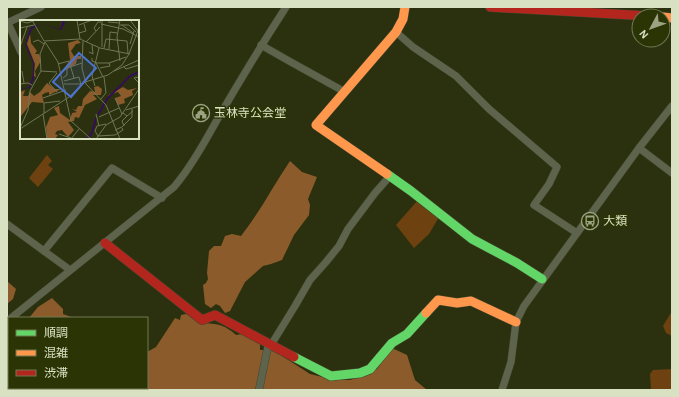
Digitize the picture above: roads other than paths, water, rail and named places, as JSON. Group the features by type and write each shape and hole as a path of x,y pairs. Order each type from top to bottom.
{"street":[{"path":"20,50 8,23 41,7"},
{"path":"13,317 174,187 181,179 261,45 286,7"},
{"path":"405,7 403,19 396,32 316,125 390,176 472,239 517,263 542,279"},
{"path":"490,7 631,15"},
{"path":"396,32 414,47 456,76 489,109 557,167 549,184 534,205 577,233"},
{"path":"261,45 345,92"},
{"path":"502,390 512,362 516,322 524,306 542,279 672,106"},
{"path":"639,148 672,173"},
{"path":"44,251 112,168 162,198"},
{"path":"260,390 268,346 271,345 310,280 339,246 348,229 390,176"},
{"path":"7,224 70,270"},
{"path":"104,243 202,320 215,315 331,376 360,373 370,369 392,343 407,334 438,300 457,303 471,301 516,322"}],"place":[{"name":"玉林寺公会堂","path":"201,113"},
{"name":"大類","path":"590,221"}]}
